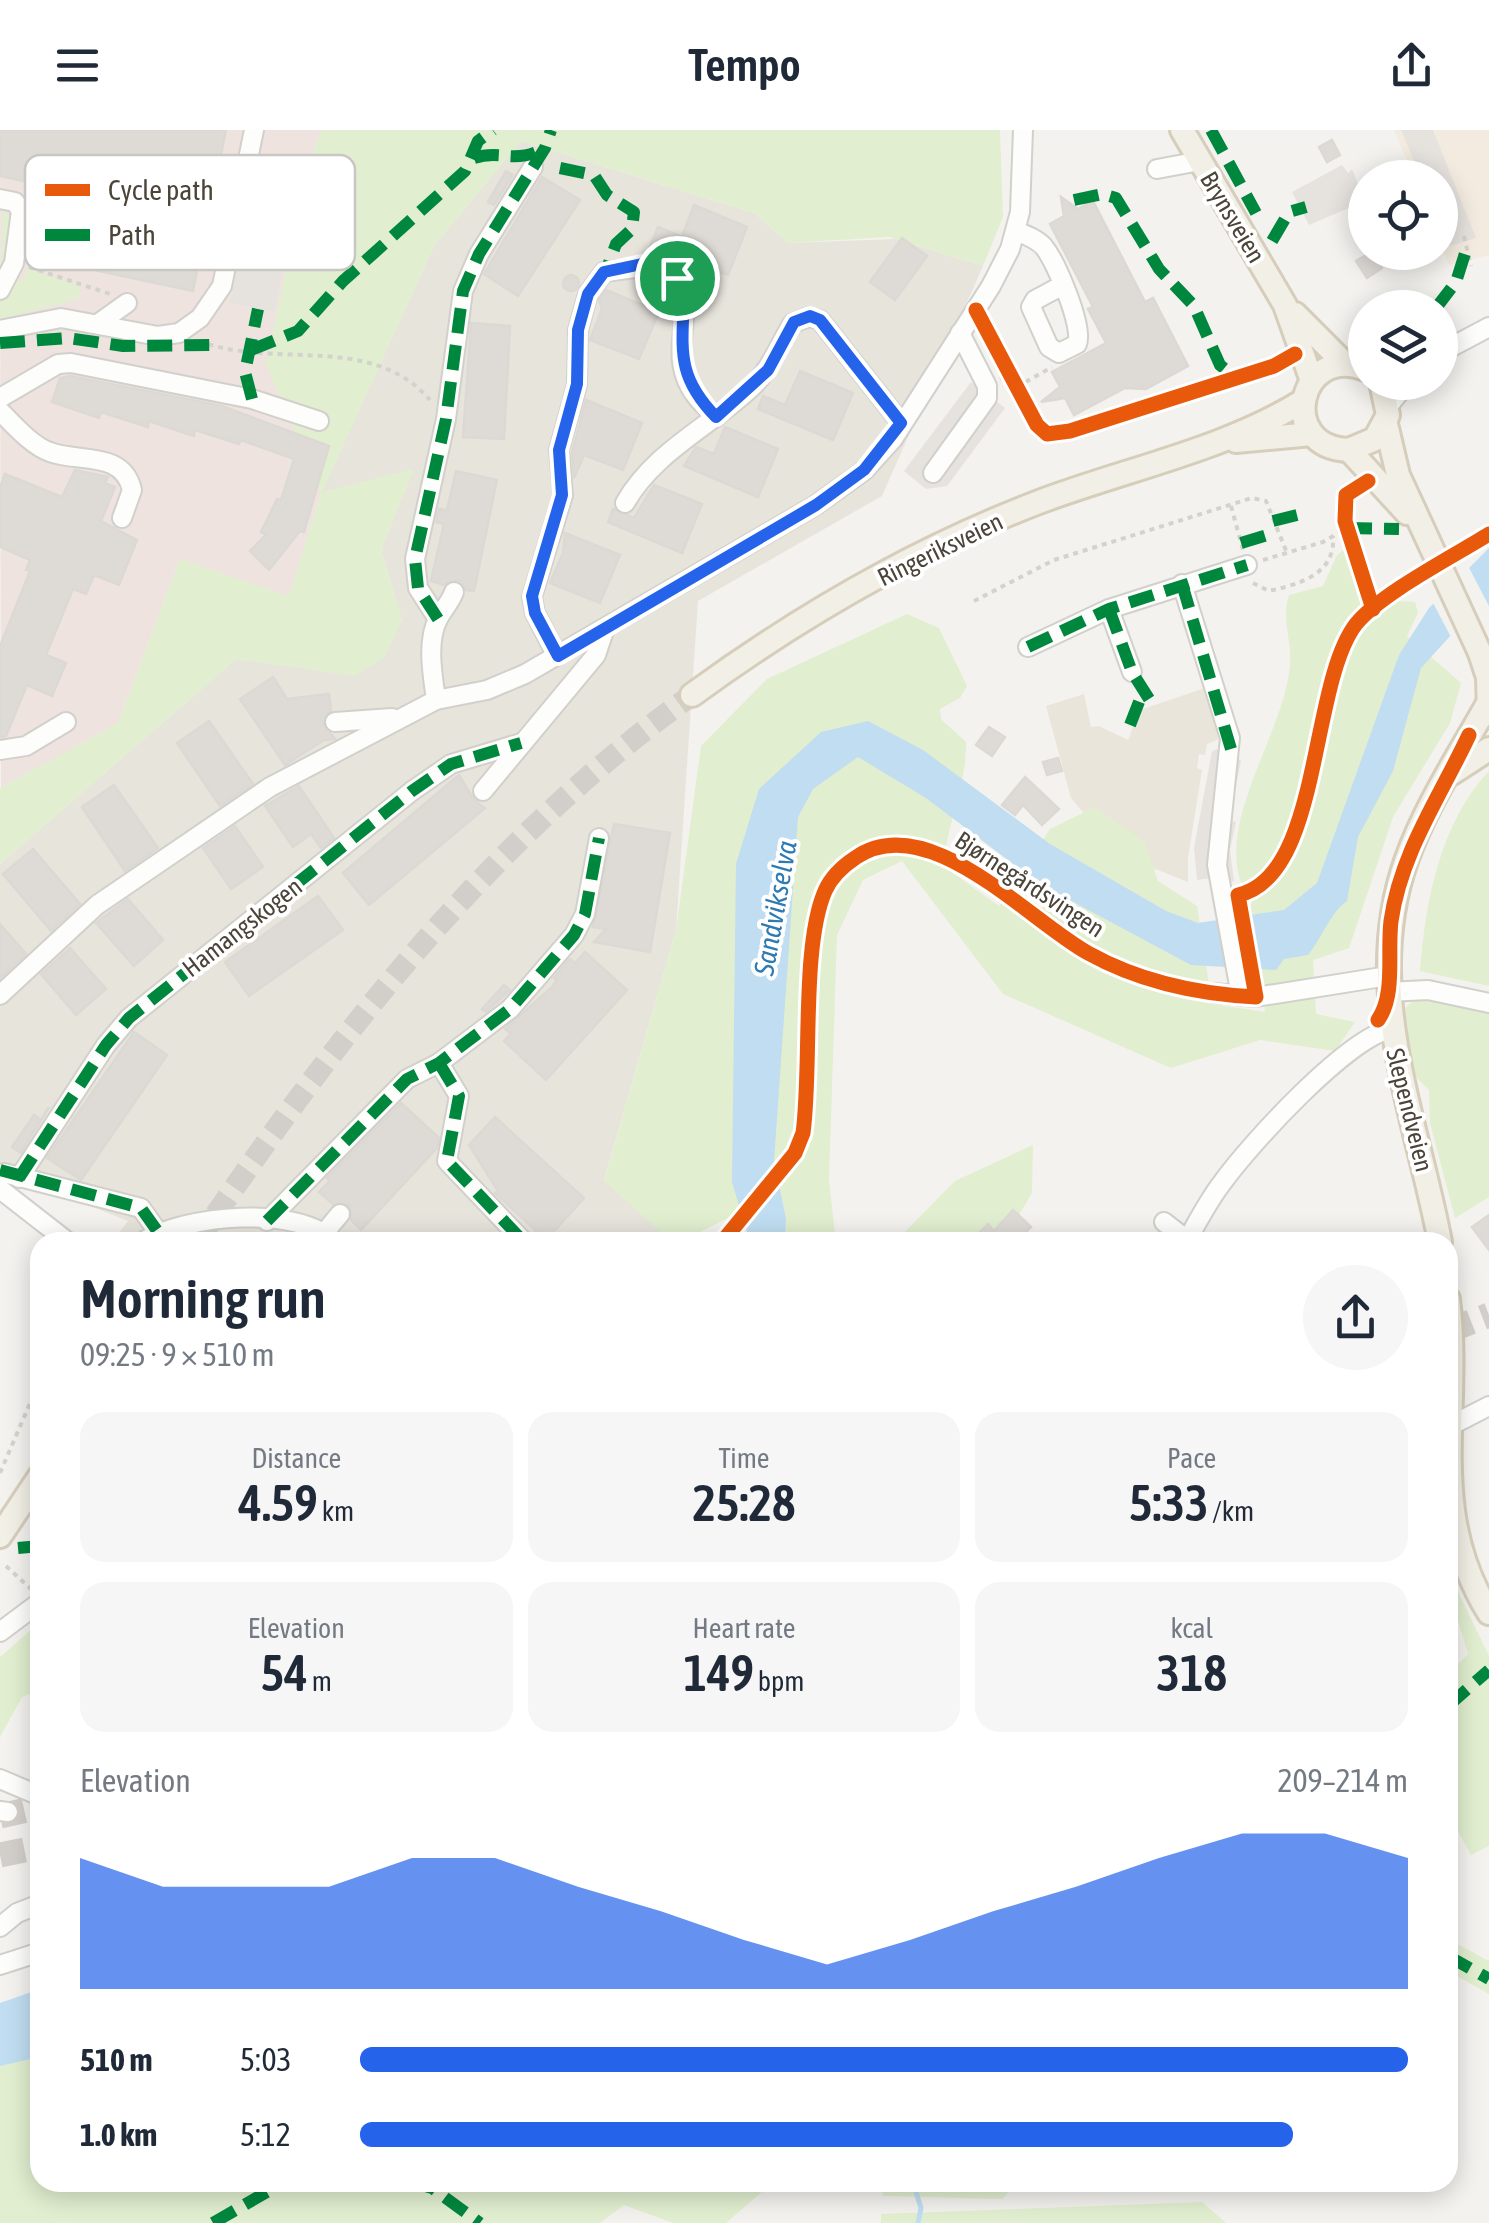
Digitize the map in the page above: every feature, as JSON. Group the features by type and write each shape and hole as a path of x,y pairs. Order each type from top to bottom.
{"main road":[{"name":"Brynsveien","path":"1182,130 1285,304 1308,391 1304,416 1312,434"},
{"name":"Brynsveien","path":"1285,304 1348,360"},
{"name":"Ringeriksveien","path":"692,694 789,628 954,540 1034,504 1208,445 1308,391 1326,369 1348,367"},
{"path":"1384,400 1389,449 1422,532 1468,622 1487,694"},
{"path":"1312,434 1326,446 1350,450 1375,439 1387,414"},
{"name":"Ringeriksveien","path":"1208,445 1312,434"},
{"path":"1350,450 1422,532"},
{"path":"1468,622 1489,636"},
{"name":"Slependveien","path":"1438,1232 1392,1030 1388,984 1392,920 1406,862 1487,694"},
{"path":"1452,773 1489,749"},
{"path":"0,1536 30,1491"},
{"path":"1458,1544 1489,1613"}],"street":[{"path":"249,155 254,130"},
{"path":"0,995 97,906 270,787 436,700 487,690 558,656 816,505 864,470 901,423 991,286 1016,231 1023,130"},
{"path":"1157,169 1200,161"},
{"path":"438,619 418,588 415,560 443,436 463,292 479,254 533,167"},
{"path":"0,199 15,202 21,211 14,263 0,290"},
{"path":"1016,231 1045,248 1062,285 1080,337 1059,353 1049,347 1031,307 1035,300 1062,285"},
{"path":"558,656 535,613 532,596 562,495 559,450 577,384 578,330 588,294 604,272 659,265 677,278 684,291 682,363 689,386 716,417"},
{"path":"0,330 49,319 99,323 131,334 179,333 200,318 222,286 225,270"},
{"path":"99,323 127,303"},
{"path":"625,503 648,468 716,417 768,370 794,322 810,316 820,320 901,423"},
{"path":"1458,343 1489,327"},
{"path":"933,473 987,398 986,386 960,333"},
{"path":"0,398 58,364 70,363 252,399 320,421"},
{"path":"1387,414 1396,400"},
{"path":"0,410 48,452 100,460 125,474 132,490 122,518"},
{"path":"1028,647 1110,609 1247,564"},
{"path":"1182,584 1230,738 1230,765 1216,854 1240,988"},
{"path":"436,700 431,664 438,619 447,610 454,592"},
{"path":"1110,609 1132,672"},
{"path":"483,792 596,655 604,631"},
{"path":"336,722 397,718"},
{"path":"0,750 26,746 66,722"},
{"name":"Hamangskogen","path":"8,1180 106,1045 129,1018 190,966 265,913 412,791 451,764 522,743"},
{"path":"267,1221 406,1078 439,1063 510,1009 574,935 585,914 599,838"},
{"path":"1215,993 1240,988 1388,984 1489,1002"},
{"path":"1191,1232 1220,1184 1258,1140 1363,1040 1392,1030"},
{"path":"439,1063 459,1096 447,1161 514,1232"},
{"path":"8,1180 141,1208 148,1232"},
{"path":"8,1180 58,1232"},
{"path":"332,1232 340,1214"},
{"path":"168,1232 217,1218 300,1223 319,1232"},
{"path":"1164,1222 1176,1232"},
{"path":"1458,1422 1489,1406"},
{"path":"0,1632 30,1609"},
{"path":"0,1779 30,1792"},
{"path":"0,1927 30,1906"},
{"path":"0,1964 30,1955"}],"path":[{"path":"1464,236 1472,266"},
{"path":"14,263 25,266"},
{"path":"39,270 90,284 127,303"},
{"path":"179,333 210,345 360,359 394,370 421,390"},
{"path":"1016,387 1052,368 1059,353"},
{"path":"1001,358 1025,404"},
{"path":"974,602 1054,560 1260,498 1266,501 1287,554"},
{"path":"1230,506 1254,584 1265,591 1304,581 1325,567 1341,526"},
{"path":"1247,564 1287,554 1341,526"},
{"path":"1341,526 1354,547"},
{"path":"1267,534 1276,531"},
{"path":"0,1473 30,1403"},
{"path":"6,1566 30,1591"}],"shaded area":[{"path":"0,130 322,130 312,155 25,155 25,270 321,270 335,421 321,493 289,597 180,559 118,723 1,788"},
{"path":"1394,130 1489,130 1489,255 1458,263 1458,160 1407,160"},
{"path":"1401,130 1433,130 1445,160 1414,160"},
{"path":"521,141 754,213 788,243 895,239 983,266 882,496 698,601 676,930 604,1180 661,1232 120,1232 128,1221 0,1170 0,864 236,659 354,675 402,620 381,550 413,470 321,493 434,246"},
{"path":"1342,165 1348,173 1348,208 1309,225 1292,192"},
{"path":"1458,193 1476,238 1458,244"},
{"path":"236,270 283,270 275,312 230,303"},
{"path":"971,382 1005,408 947,486 926,489 904,471"},
{"path":"1208,687 1224,737 1207,744 1205,755 1199,754 1197,768 1202,770 1188,882 1150,867 1071,798 1046,706 1084,694 1091,727 1099,726 1128,740 1140,710"},
{"path":"1224,747 1241,761 1229,820 1236,822 1230,850 1234,881 1214,886 1212,878 1197,880 1194,848 1212,751"}],"green space":[{"path":"322,130 1000,130 1003,217 983,266 889,237 788,243 754,213 521,141 434,246 322,492 414,469 381,550 402,620 385,657 354,676 236,659 0,864 0,788 118,723 180,559 289,596 321,493 266,364 286,270 355,270 355,155 312,155"},
{"path":"3,210 14,221 14,233 8,236 9,255 2,277 22,282 26,270 33,270 81,286 78,299 0,319"},
{"path":"1345,549 1371,616 1398,601 1415,602 1418,613 1407,636 1461,683 1450,723 1393,817 1349,948 1313,960 1316,1014 1355,1022 1335,1051 1260,1040 1171,1068 1003,994 902,861 863,880 837,935 829,1180 835,1232 785,1232 786,1218 778,1193 700,1232 661,1232 604,1181 676,930 701,746 767,679 907,614 939,628 967,686 960,698 940,709 941,719 966,742 943,866 999,906 1050,829 1095,807 1145,842 1158,881 1197,906 1212,1004 1265,1012 1249,911 1252,902 1239,876 1236,848 1241,817 1285,692 1290,664 1286,613 1289,595 1323,586 1337,555"},
{"path":"1489,771 1489,986 1420,971 1438,865 1458,814"},
{"path":"1434,997 1489,1010 1489,1197 1455,1218 1430,1123 1429,1090 1411,1072 1397,1014 1415,1000"},
{"path":"1033,1145 1032,1193 1009,1232 905,1232 955,1181"},
{"path":"1458,1592 1489,1656 1489,1846 1471,1855 1458,1831 1458,1664 1468,1654 1458,1620"},
{"path":"30,1631 30,1694 22,1697 0,1737 0,1657"},
{"path":"1458,1944 1489,1961 1489,1994 1458,1977"},
{"path":"30,2059 30,2192 762,2192 726,2223 673,2223 624,2205 600,2223 0,2223 0,2066"},
{"path":"882,2192 1009,2192 1002,2199 883,2196"},
{"path":"1202,2202 1226,2223 881,2223 881,2214"}],"water":[{"name":"Sandvikselva","path":"1489,548 1489,615 1452,634 1421,668 1393,771 1358,837 1347,901 1308,955 1284,959 1276,970 1191,965 1038,883 926,798 858,757 813,789 798,817 774,1161 785,1232 747,1232 732,1182 736,864 759,789 821,732 868,721 923,750 1050,844 1166,911 1198,923 1284,910 1317,883 1399,655 1429,608"},
{"path":"30,1992 30,2059 0,2066 0,2003"}],"pier":[{"path":"1466,562 1489,606 1489,621 1453,641 1431,599"},
{"path":"1247,911 1259,974 1229,972 1218,915"}],"building":[{"path":"0,130 226,130 221,155 25,155 25,181 0,176"},
{"path":"1332,140 1340,155 1327,162 1319,147"},
{"path":"506,171 513,175 494,205 488,202"},
{"path":"542,177 580,200 518,296 484,274"},
{"path":"1061,197 1078,209 1093,201 1145,302 1153,298 1188,366 1146,389 1125,388 1074,415 1065,398 1041,402 1060,387 1052,372 1106,343 1088,309 1093,307 1050,224 1064,216"},
{"path":"694,205 747,227 728,275 649,249 658,227 682,237"},
{"path":"902,238 927,256 895,300 870,282"},
{"path":"94,270 197,270 193,291"},
{"path":"1362,270 1379,270 1367,278"},
{"path":"571,275 579,283 571,291 563,283"},
{"path":"606,290 659,312 639,359 590,340 602,309 599,300"},
{"path":"471,323 510,326 504,439 463,437"},
{"path":"800,371 853,393 833,440 758,409 763,396 785,405"},
{"path":"70,376 222,406 329,446 304,532 300,531 269,570 250,551 266,535 261,532 277,499 281,500 294,459 241,440 239,444 195,430 194,436 149,421 148,427 101,412 99,418 52,402 60,378"},
{"path":"586,400 642,423 623,470 584,455 574,478 572,453"},
{"path":"725,427 778,449 758,497 684,466 696,447 714,454"},
{"path":"75,470 108,477 105,483 115,487 101,521 137,540 119,585 94,575 86,594 73,589 46,655 66,663 52,696 27,685 6,736 0,737 0,646 30,571 26,570 30,560 0,547 0,487 5,474 62,497"},
{"path":"456,471 497,480 474,591 466,590 458,580 444,585 431,581 444,524 436,522 439,509 447,510"},
{"path":"654,485 702,504 682,553 608,522 613,509 634,518"},
{"path":"565,533 620,555 600,603 550,583 563,553"},
{"path":"273,677 287,699 329,694 331,710 323,724 335,739 324,740 285,765 240,699"},
{"path":"209,721 253,784 220,806 177,743"},
{"path":"989,727 1005,737 992,756 976,745"},
{"path":"1058,758 1062,771 1047,775 1043,762"},
{"path":"459,775 474,800 485,808 369,905 343,873"},
{"path":"1025,777 1059,809 1042,825 1023,805 1015,815 1002,805"},
{"path":"114,785 158,848 125,871 82,807"},
{"path":"299,786 334,838 321,848 311,834 293,847 265,806"},
{"path":"614,824 670,833 650,952 594,942 606,929 593,927"},
{"path":"235,826 263,867 231,889 203,848"},
{"path":"33,849 80,904 51,931 3,874"},
{"path":"318,896 343,930 249,996 225,962"},
{"path":"128,899 163,940 134,966 96,923"},
{"path":"0,924 26,954 0,978"},
{"path":"70,948 106,989 76,1015 41,974"},
{"path":"585,952 627,990 546,1080 504,1041 511,1034 505,1029 552,987 557,980 554,978 570,959 575,963"},
{"path":"504,985 510,990 486,1012 482,1009"},
{"path":"134,1032 167,1055 81,1180 47,1158"},
{"path":"401,1103 439,1138 437,1148 361,1230 351,1220 349,1205 333,1204 319,1192 330,1181 327,1178"},
{"path":"49,1107 21,1153 12,1147 34,1115 41,1120"},
{"path":"495,1117 584,1198 553,1232 537,1232 495,1193 498,1191 469,1145"},
{"path":"1013,1210 1031,1227 1026,1232 980,1232 988,1224 994,1231"},
{"path":"1489,1215 1489,1250 1472,1227"}],"waterway":[{"path":"916,2192 921,2208 918,2223"}],"tunnel":[{"path":"204,1232 304,1091 420,946 549,813 618,751 692,695"},
{"path":"1458,1327 1489,1315"},
{"path":"0,1816 30,1809"},
{"path":"0,1855 30,1849"}],"marked path":[{"path":"251,350 298,331 343,281 465,171 478,141 493,130"},
{"path":"438,619 418,588 415,559 446,419 463,291 479,254 545,148 551,130"},
{"path":"1211,130 1256,213"},
{"path":"474,158 525,155 545,148"},
{"path":"560,168 594,175 607,195 634,212 632,229 616,244 606,271"},
{"path":"1074,200 1102,194 1116,198 1159,269 1194,306 1220,365 1236,378"},
{"path":"1272,241 1289,212 1306,207"},
{"path":"1450,290 1467,247"},
{"path":"252,399 245,372 258,309"},
{"path":"0,343 68,338 123,346 210,345"},
{"path":"1273,521 1297,515"},
{"path":"1347,528 1399,529"},
{"path":"1241,543 1267,535"},
{"path":"1028,647 1109,609 1247,565"},
{"path":"1182,584 1231,749"},
{"path":"1109,609 1132,672 1151,702"},
{"path":"1130,725 1144,689"},
{"path":"19,1178 106,1045 129,1018 412,791 451,764 521,743"},
{"path":"267,1221 407,1079 439,1063 510,1009 574,935 585,914 599,838"},
{"path":"439,1063 459,1096 447,1161 514,1232"},
{"path":"0,1170 141,1208 158,1232"},
{"path":"18,1548 30,1547"},
{"path":"1458,1697 1489,1670"},
{"path":"1458,1962 1489,1979"},
{"path":"213,2223 267,2192"},
{"path":"437,2192 480,2223"}],"cycle path":[{"path":"976,310 1037,425 1047,434 1070,431 1274,366 1295,354"},
{"path":"1368,481 1346,495 1345,521 1373,609"},
{"name":"Bjørnegårdsvingen","path":"730,1232 795,1153 803,1133 813,943 825,891 842,868 883,846 913,847 945,857 976,874 1088,953 1128,972 1169,985 1256,997 1238,895 1265,881 1285,854 1300,817 1341,652 1356,624 1382,600 1489,534"},
{"path":"1378,1020 1387,998 1391,921 1403,872 1469,735"}],"route":[{"path":"642,264 659,265 677,278 684,291 682,363 689,386 716,417 768,370 794,322 810,316 820,320 901,423 864,470 816,505 558,656 535,613 532,596 562,495 559,450 577,384 578,330 588,294 604,272 642,264"}]}
